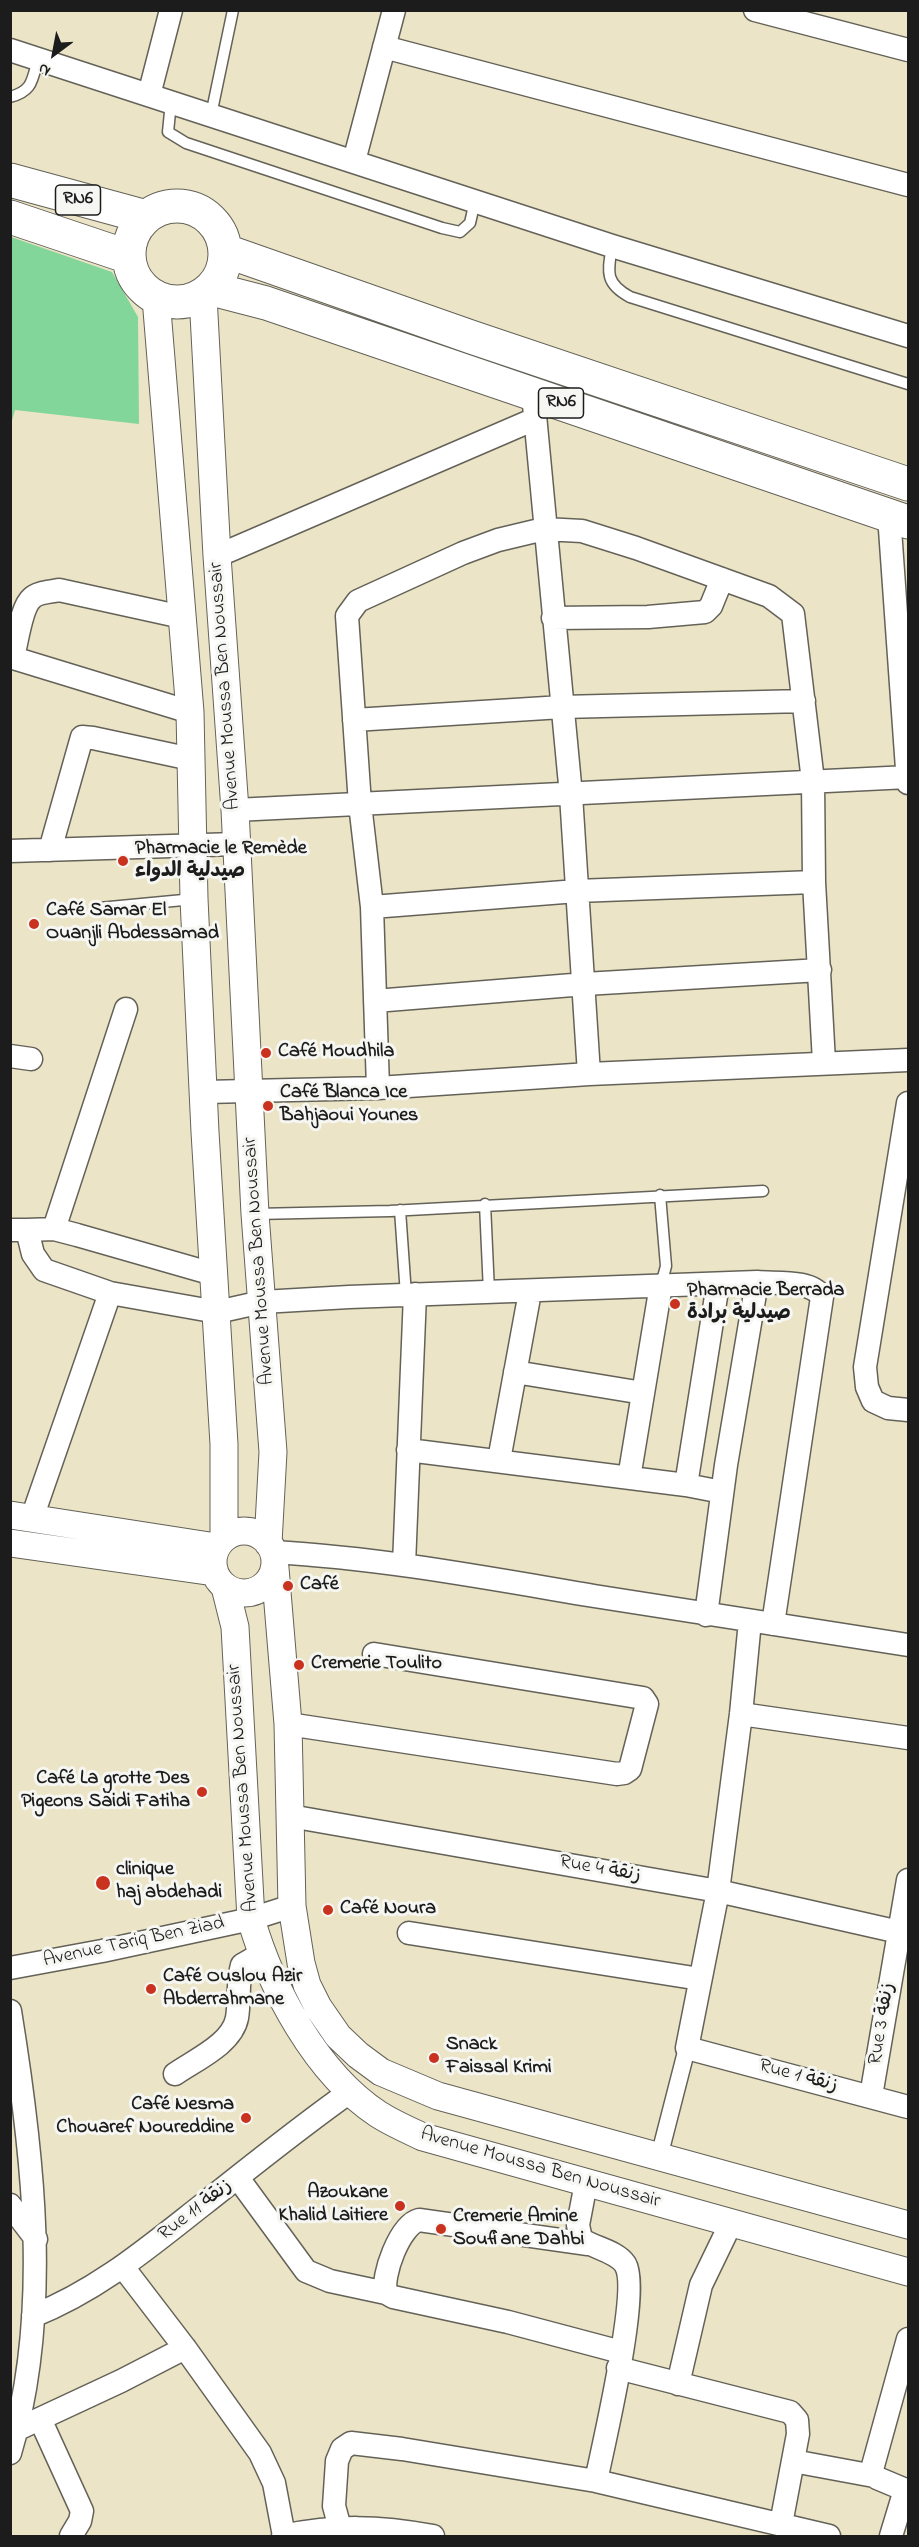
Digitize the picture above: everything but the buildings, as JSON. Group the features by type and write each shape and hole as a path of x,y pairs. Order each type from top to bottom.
{"main road":[{"name":"RN6","path":"10,180 146,217"},
{"path":"156,298 142,288 133,274 129,257 133,236 146,217 161,209 178,206 196,210 211,219 221,234 226,251 222,271 207,292"},
{"name":"RN6","path":"10,217 129,257"},
{"name":"RN6","path":"226,251 471,337 909,484"},
{"name":"RN6","path":"156,298 171,303 188,302 207,292 266,303 534,406 899,518"}],"street":[{"path":"149,95 171,10"},
{"path":"354,161 394,10"},
{"path":"754,10 909,50"},
{"path":"384,47 909,185"},
{"path":"10,50 612,246 909,336"},
{"name":"Avenue Moussa Ben Noussair","path":"207,292 217,556 235,810 255,1214 273,1452 272,1554 288,1724 292,1906 307,1985 318,2007 338,2036 381,2072 438,2096 909,2225"},
{"name":"Avenue Moussa Ben Noussair","path":"156,298 190,712 194,899 224,1444 220,1561 234,1627 251,1919 261,1953 299,2029 351,2091 377,2114 423,2137 909,2272"},
{"path":"217,556 534,406 571,795 585,984 589,1074"},
{"path":"899,518 909,783"},
{"path":"378,1088 372,907 360,804 346,616 358,601 463,553 498,540 544,529 582,531 769,596 793,614 813,781 814,882 825,1062"},
{"path":"553,618 648,617 705,612 711,606 722,579"},
{"path":"182,616 59,590 44,593 33,596 26,605 12,657 190,712"},
{"path":"354,720 562,707 804,701"},
{"path":"50,850 82,737 191,759"},
{"path":"235,810 908,777"},
{"path":"10,851 236,844"},
{"path":"372,907 577,891 814,882"},
{"path":"375,1001 585,984 820,970"},
{"path":"54,1229 126,1009"},
{"path":"205,1092 249,1089 378,1088 589,1074 909,1060"},
{"path":"909,1103 898,1225 865,1367 867,1387 873,1401 888,1408 909,1410"},
{"path":"213,1274 54,1229 19,1230 44,1270 110,1293 216,1312 262,1302 661,1285 757,1282 809,1286 818,1291 822,1297 773,1624"},
{"path":"706,1615 722,1492 757,1282"},
{"path":"686,1485 718,1284"},
{"path":"629,1478 661,1285"},
{"path":"499,1460 530,1292"},
{"path":"110,1293 21,1517 220,1561"},
{"path":"404,1565 410,1294"},
{"path":"514,1372 643,1393"},
{"path":"408,1450 686,1485 722,1492"},
{"path":"242,1531 261,1536 272,1554 264,1586 255,1592 234,1592 220,1561 242,1531"},
{"path":"10,1543 220,1561"},
{"path":"272,1554 326,1555 404,1565 706,1615 909,1645"},
{"path":"658,2157 687,2048 718,1891 741,1714 750,1621"},
{"path":"288,1724 616,1774 630,1769 647,1704 643,1698 374,1654"},
{"path":"741,1714 909,1738"},
{"name":"Rue 4 زنقة","path":"290,1816 718,1891 904,1933"},
{"name":"Rue 3 زنقة","path":"871,2096 904,1933 909,1880"},
{"name":"Avenue Tariq Ben Ziad","path":"10,1968 251,1919 292,1906"},
{"path":"409,1933 700,1979"},
{"path":"175,2074 224,2040 233,2028 237,2018 238,1977 242,1965 261,1953"},
{"path":"10,2010 32,2182 36,2239 28,2375 18,2428 10,2453"},
{"name":"Rue 1 زنقة","path":"687,2048 909,2107"},
{"name":"Rue 11 زنقة","path":"33,2316 63,2304 123,2267 238,2178 291,2133 351,2091"},
{"path":"238,2178 306,2271 330,2281 387,2293 393,2297 508,2322 620,2360 678,2384 790,2412 797,2420 798,2434 781,2524"},
{"path":"586,2182 578,2225 581,2239 618,2257 627,2267 629,2281 627,2315 620,2360 596,2481"},
{"path":"10,2205 36,2239"},
{"path":"387,2293 384,2286 396,2244 411,2222 419,2220 588,2244"},
{"path":"678,2384 701,2285 731,2223"},
{"path":"123,2267 185,2348 260,2453 274,2482 283,2536 340,2528 433,2536"},
{"path":"874,2476 871,2473 909,2339"},
{"path":"18,2428 121,2381 185,2348"},
{"path":"40,2418 82,2511 80,2521 71,2536"},
{"path":"340,2528 334,2506 337,2461 342,2449 351,2443 402,2449 596,2481 829,2536"},
{"path":"793,2461 874,2476 907,2490 891,2536"}],"lane":[{"path":"211,115 233,10"},
{"path":"10,97 23,94 31,86 38,59"},
{"path":"171,102 168,132 186,143 442,228 460,232 470,223 475,201"},
{"path":"612,246 608,272 616,290 630,297 909,384"},
{"path":"99,908 194,899"},
{"path":"255,1214 400,1210 764,1191"},
{"path":"660,1195 666,1266 661,1285"},
{"path":"485,1204 489,1293"},
{"path":"400,1210 410,1294"}],"green space":[{"path":"11,237 112,272 138,317 139,424 15,410 11,424"}],"place":[{"name":"Pharmacie le Remède صيدلية الدواء","path":"123,861"},
{"name":"Café Samar El Ouanjli Abdessamad","path":"34,924"},
{"name":"Café Moudhila","path":"266,1053"},
{"name":"Café Blanca Ice Bahjaoui Younes","path":"268,1106"},
{"name":"Pharmacie Berrada صيدلية برادة","path":"675,1304"},
{"name":"Café","path":"288,1586"},
{"name":"Cremerie Toulito","path":"299,1665"},
{"name":"Café La grotte Des Pigeons Saidi Fatiha","path":"202,1792"},
{"name":"clinique haj abdehadi","path":"103,1883"},
{"name":"Café Noura","path":"328,1910"},
{"name":"Café Ouslou Azir Abderrahmane","path":"151,1989"},
{"name":"Snack Faissal Krimi","path":"434,2058"},
{"name":"Café Nesma Chouaref Noureddine","path":"246,2118"},
{"name":"Azoukane Khalid Laitiere","path":"400,2206"},
{"name":"Cremerie Amine Soufiane Dahbi","path":"441,2229"}]}
